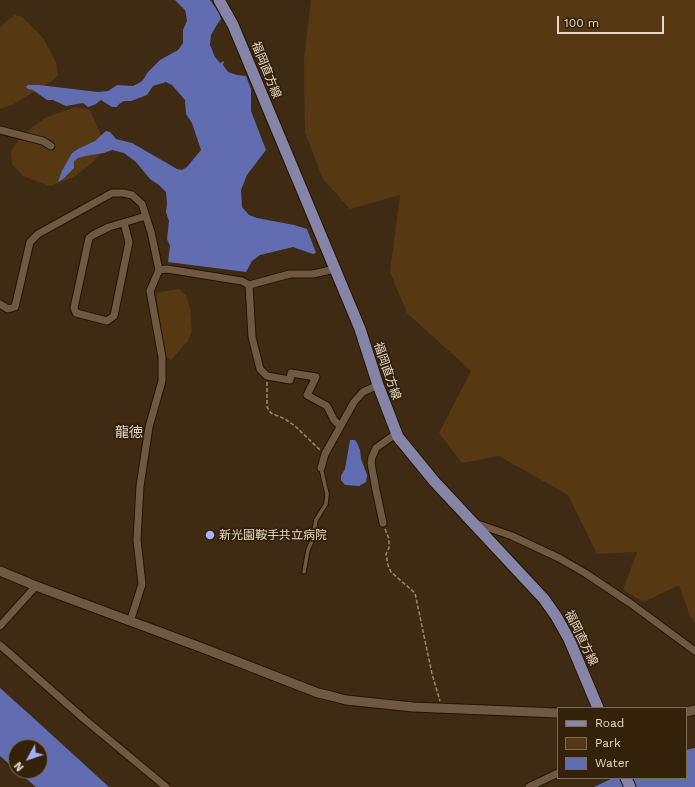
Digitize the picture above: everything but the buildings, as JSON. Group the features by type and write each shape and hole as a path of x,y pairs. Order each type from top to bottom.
{"main road":[{"name":"福岡直方線","path":"219,0 233,25 360,329 378,385 397,433 425,470 529,582 556,616 569,639 598,707"}],"street":[{"path":"0,130 43,141 51,146"},
{"path":"0,304 8,310 15,307 30,242 38,234 112,193 132,195 142,204 159,270 150,291 162,357 162,381 149,427 140,486 137,540 142,584 130,622"},
{"path":"124,223 129,242 114,316 107,321 76,313 74,308 89,238 109,227 146,216"},
{"path":"159,270 167,269 242,281 249,285 290,274 314,274 335,269"},
{"path":"249,285 252,337 260,369 267,376 290,380 291,373 316,377 307,395 327,406 334,420 340,426"},
{"path":"321,468 325,454 354,402 363,392 378,385"},
{"path":"383,524 371,463 376,448 397,433"},
{"path":"472,522 512,536 566,562 585,573 630,604 695,651"},
{"path":"0,571 324,695 346,700 413,707 557,713"},
{"path":"0,626 36,586"},
{"path":"0,645 83,718 166,787"},
{"path":"529,787 557,773"}],"lane":[{"path":"304,572 316,520 326,504 327,494 321,468"}],"path":[{"path":"267,376 267,407 271,412 295,426 325,454"},
{"path":"383,524 389,539 389,548 386,554 391,572 415,593 432,674 442,708"}],"green space":[{"path":"311,0 695,0 695,624 690,616 679,585 644,602 623,590 637,552 597,554 568,495 499,456 462,463 439,433 471,371 407,313 390,272 400,195 350,209 323,179 305,132 304,58"},
{"path":"15,15 22,17 43,38 56,62 58,75 52,81 14,104 0,109 0,28"},
{"path":"75,107 90,110 103,140 103,151 93,162 74,177 50,186 23,176 12,164 11,151 23,134 45,118"},
{"path":"179,289 186,295 190,308 192,331 188,341 171,360 165,355 156,293"}],"water":[{"path":"175,0 210,0 219,13 221,19 211,35 210,45 215,57 220,63 224,61 223,65 228,72 246,76 251,89 251,111 266,150 247,175 241,190 242,207 249,215 257,218 307,229 316,253 313,254 293,247 260,255 252,261 246,272 168,262 170,246 167,239 169,221 166,212 166,192 150,179 136,162 124,153 112,150 78,158 74,161 74,168 58,182 72,153 95,141 106,131 110,132 116,139 132,143 177,169 182,170 187,167 201,150 192,123 186,114 185,100 172,85 166,82 153,86 147,95 131,101 124,101 117,107 112,107 101,100 88,107 83,103 66,106 53,100 47,100 26,87 28,85 39,85 98,92 108,91 117,85 133,86 139,83 160,60 178,50 183,43 183,30 187,21 186,14 185,10"},
{"path":"350,440 355,440 357,443 367,475 366,482 359,486 345,485 341,480 341,476 345,469"},
{"path":"0,688 109,787 36,787 26,779 48,779 48,739 8,739 8,763 0,756"},
{"path":"695,748 695,787 594,787 611,779 687,779 687,750"}],"place":[{"name":"新光園鞍手共立病院","path":"210,535"}],"district":[{"name":"龍徳","path":"129,433"}]}
